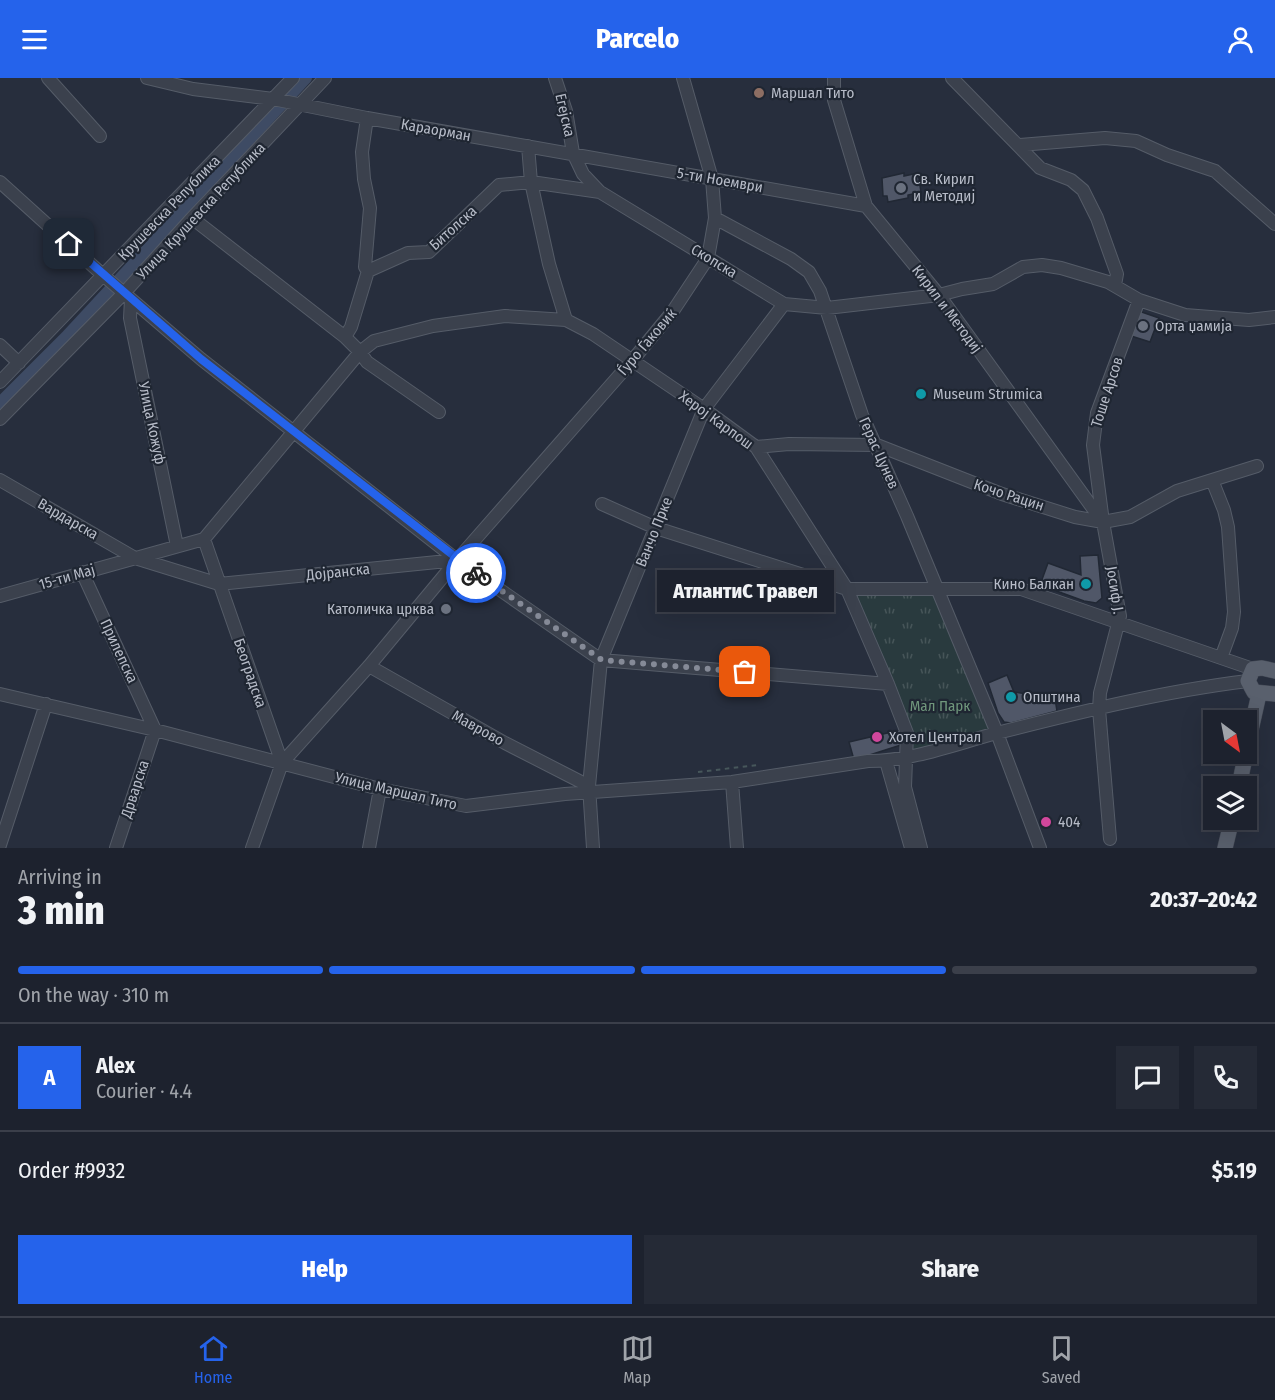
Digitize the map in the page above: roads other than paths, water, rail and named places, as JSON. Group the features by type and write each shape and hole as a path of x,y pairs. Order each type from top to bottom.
{"main road":[{"path":"1274,666 1262,668 1251,675 1254,692 1275,694"},
{"path":"1255,710 1259,694"},
{"path":"1225,848 1229,830"}],"street":[{"path":"48,78 100,136"},
{"path":"147,78 193,89 273,99"},
{"name":"Крушевска Република","path":"0,382 293,78"},
{"name":"Улица Крушевска Република","path":"0,419 128,296 192,218 325,78"},
{"name":"Егејска","path":"555,78 566,111 573,153 583,174 600,192"},
{"name":"Ѓуро Ѓаковиќ","path":"282,763 369,666 457,560 631,362 673,311 708,258 714,218 712,178 683,78"},
{"name":"Кирил и Методиј","path":"834,78 834,100 866,206 939,295 1103,522"},
{"path":"952,78 1040,168 1071,180 1083,190 1098,218 1117,274 1116,285"},
{"name":"Караорман","path":"273,99 528,147 573,153"},
{"path":"345,337 351,327 368,271 365,267 370,208 364,179 362,152 367,118"},
{"path":"1020,145 1105,138 1136,141 1167,155 1215,171 1275,224"},
{"path":"204,539 360,352 374,341 443,324 515,315 566,320 549,264 531,182 528,147"},
{"name":"5-ти Ноември","path":"573,153 866,206"},
{"path":"0,182 104,276 201,359 457,560 602,660 888,684"},
{"name":"Битолска","path":"368,271 408,253 429,252 499,185 531,182"},
{"name":"Скопска","path":"531,182 600,192 784,303 827,308 939,295 962,288 978,288 993,284 1023,267 1042,265 1061,268 1116,285 1139,300 1185,315 1250,320 1275,317"},
{"path":"192,218 345,337 377,370 440,412"},
{"name":"Герас Цунев","path":"714,218 791,259 809,272 827,308 862,415 877,445 998,733 1040,848"},
{"name":"Улица Кожуф","path":"128,296 130,318 177,546"},
{"name":"Тоше Арсов","path":"1103,522 1093,430 1097,413 1139,300"},
{"name":"Ванчо Прке","path":"593,848 589,790 602,660 704,409 784,303"},
{"name":"Херој Карпош","path":"566,320 593,334 756,447 847,589 888,684 907,734 905,787 921,848"},
{"path":"0,345 19,363"},
{"name":"Кочо Рацин","path":"756,447 789,444 877,445 1002,494 1075,517 1103,522 1130,517 1177,491 1257,466"},
{"name":"Вардарска","path":"0,480 135,558 219,584"},
{"path":"1212,480 1228,527 1234,612 1232,628 1221,658"},
{"path":"602,504 656,528 847,589 1021,589 1221,658 1251,675"},
{"name":"Јосиф Ј.","path":"1103,522 1120,622 1100,693 1099,710 1110,838"},
{"name":"15-ти Мај","path":"0,596 204,539"},
{"name":"Београдска","path":"204,539 282,763"},
{"name":"Дојранска","path":"219,584 457,560"},
{"name":"Прилепска","path":"82,572 155,730"},
{"name":"Маврово","path":"369,666 589,790"},
{"name":"Улица Маршал Тито","path":"0,694 155,730 380,789 466,806 589,790 732,782 868,761 886,761 1251,675"},
{"path":"0,845 46,704"},
{"name":"Дрварска","path":"116,848 155,730"},
{"path":"886,761 911,848"},
{"path":"252,848 282,763"},
{"path":"732,782 737,848"},
{"path":"369,848 380,789"}],"waterway":[{"path":"0,403 66,337 306,78"}],"place":[{"name":"Маршал Тито","path":"759,93"},
{"name":"Св. Кирил и Методиј","path":"901,188"},
{"name":"Орта џамија","path":"1143,326"},
{"name":"Museum Strumica","path":"921,394"},
{"name":"Кино Балкан","path":"1086,584"},
{"name":"Католичка црква","path":"446,609"},
{"name":"АтлантиС Травел","path":"745,672"},
{"name":"Општина","path":"1011,697"},
{"name":"Хотел Централ","path":"877,737"},
{"name":"404","path":"1046,822"}],"park label":[{"name":"Мал Парк","path":"940,706"}]}
